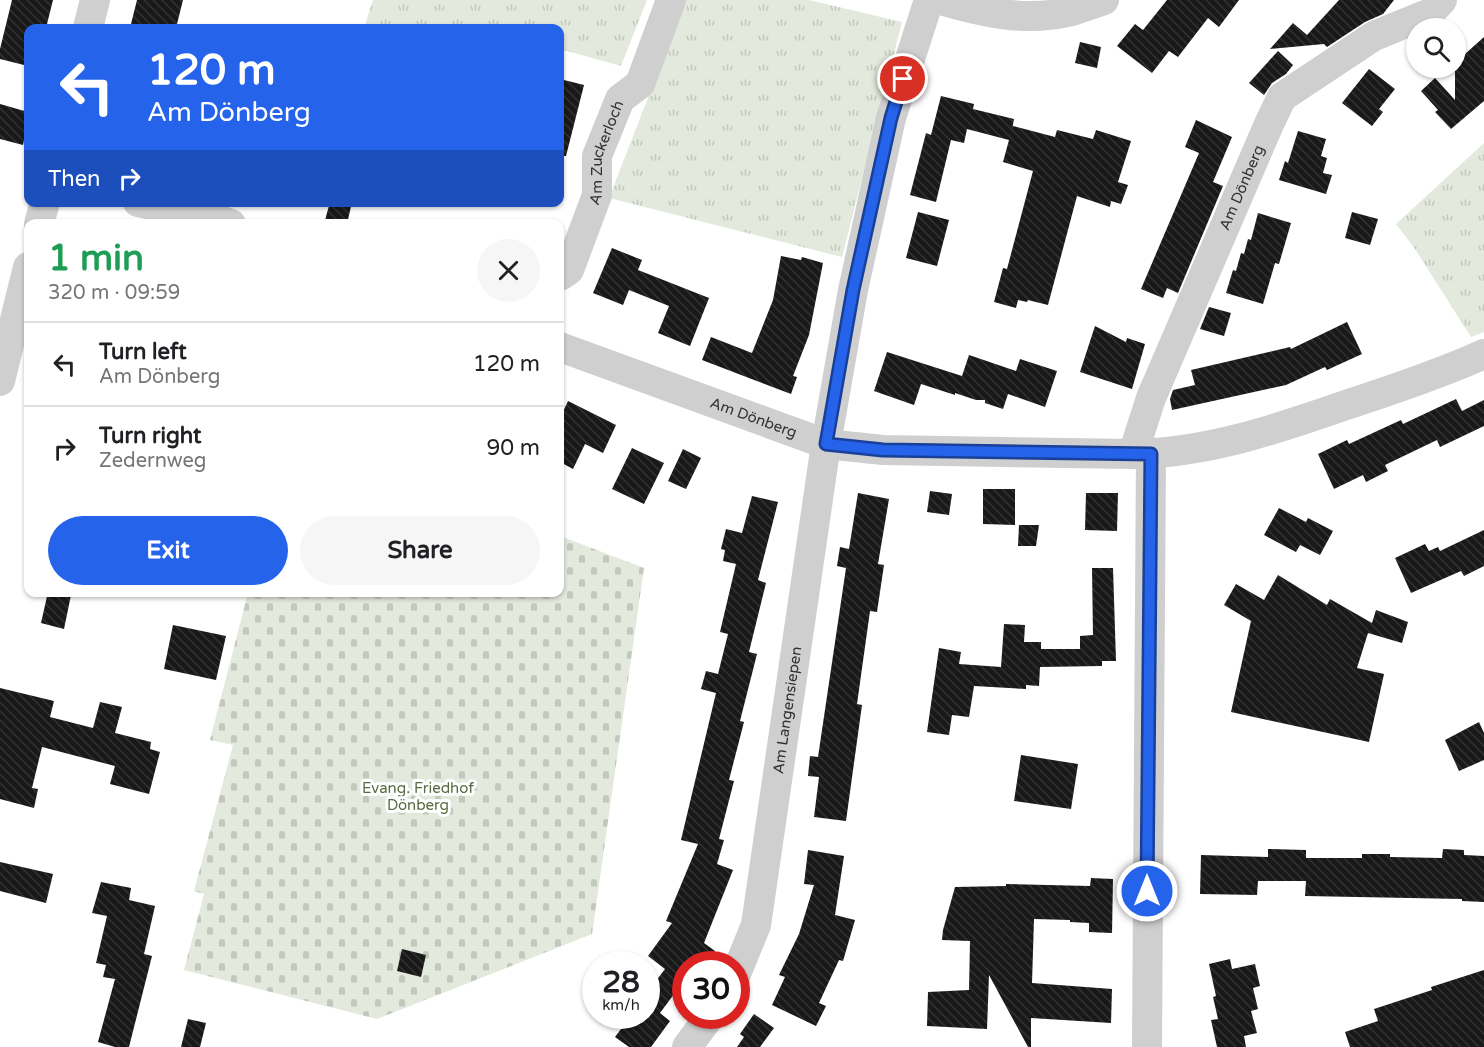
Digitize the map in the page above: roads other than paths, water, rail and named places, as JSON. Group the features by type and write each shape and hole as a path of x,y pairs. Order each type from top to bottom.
{"street":[{"path":"89,24 94,0"},
{"name":"Am Zuckerloch","path":"564,273 569,270 597,195 597,156 620,99 640,84 671,0"},
{"name":"Am Langensiepen","path":"745,951 756,925 826,444 853,290 891,118 929,0"},
{"path":"941,0 982,12 1030,17 1069,12 1104,0"},
{"name":"Am Dönberg","path":"1142,454 1151,398 1282,97 1374,36 1430,13 1442,0"},
{"path":"162,207 218,219"},
{"path":"0,381 24,283"},
{"name":"Am Dönberg","path":"564,348 826,444 883,450 1142,454 1212,446 1274,430 1382,393 1484,354"},
{"path":"1142,454 1147,1047"},
{"path":"687,1047 700,1029"}],"park label":[{"name":"Evang. Friedhof Dönberg","path":"418,796"}]}
